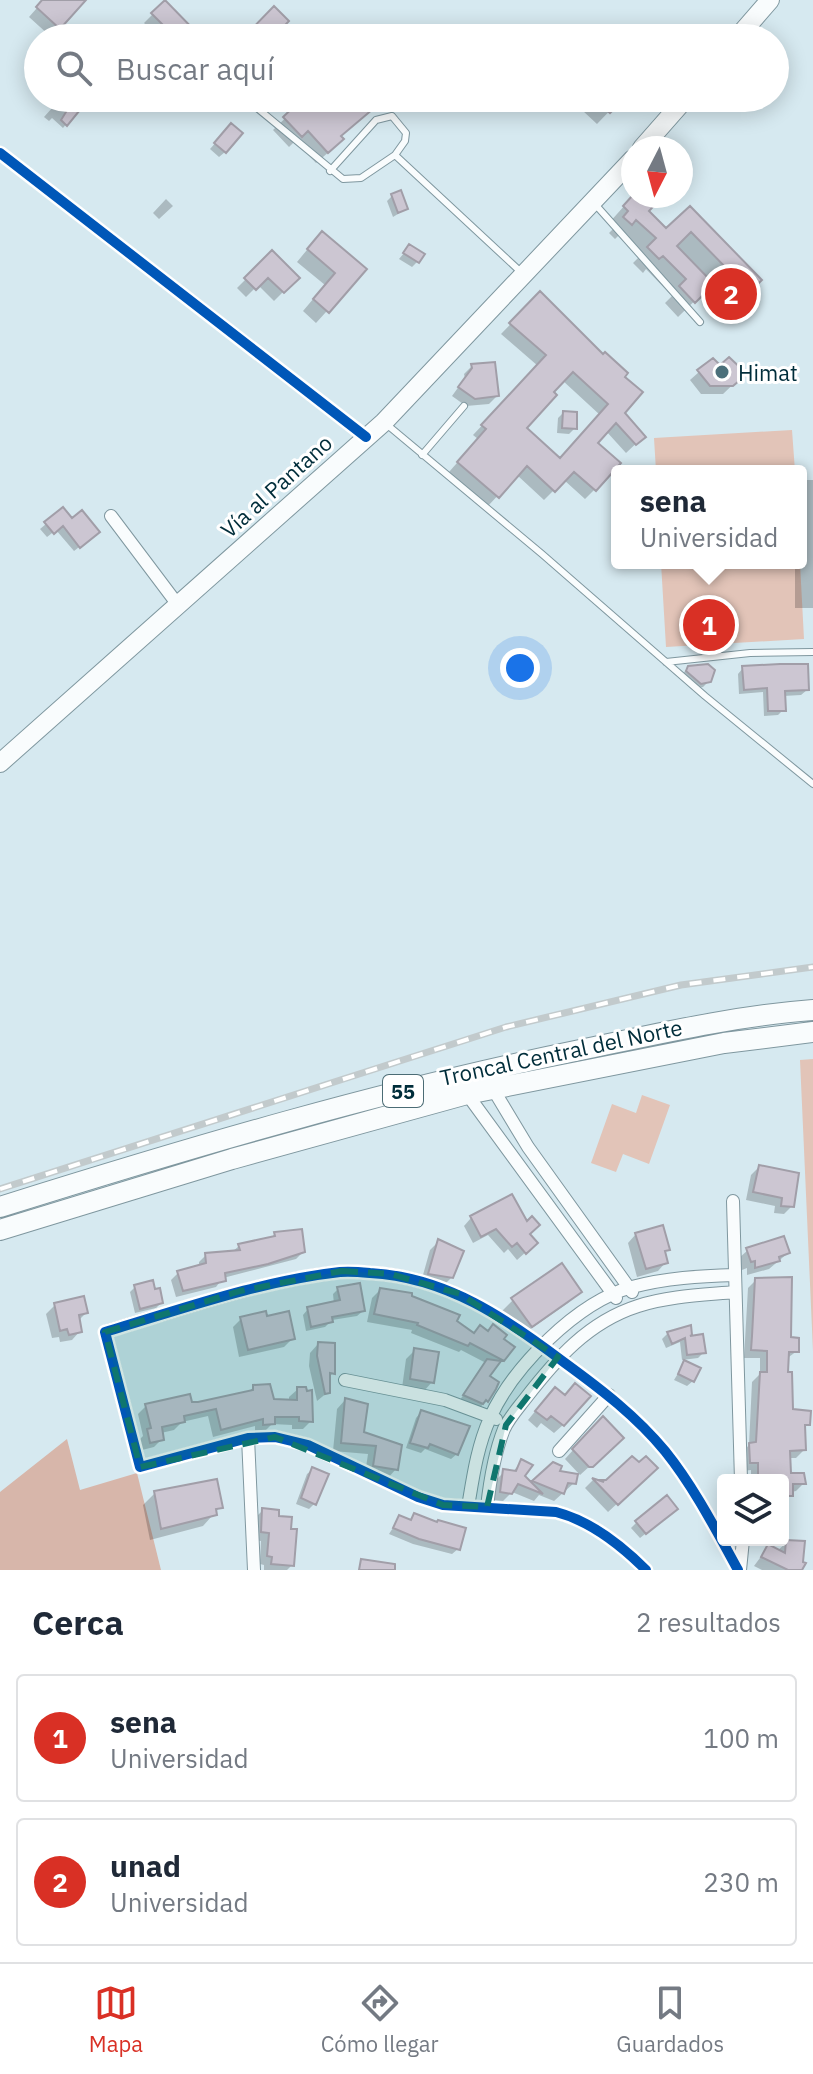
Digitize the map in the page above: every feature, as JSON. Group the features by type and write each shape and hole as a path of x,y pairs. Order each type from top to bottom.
{"highway":[{"name":"Troncal Central del Norte","path":"0,1207 127,1167 478,1071 740,1017 813,1010"},
{"name":"Troncal Central del Norte","path":"0,1230 232,1159 467,1094 724,1043 813,1032"}],"main road":[{"path":"749,24 770,0"},
{"path":"653,136 674,112"},
{"name":"Vía al Pantano","path":"0,763 384,422 621,173"}],"street":[{"path":"0,153 366,437"},
{"path":"111,516 178,605"},
{"path":"493,1089 528,1147 641,1305"},
{"path":"467,1094 625,1311"},
{"path":"547,1205 562,1195"},
{"path":"733,1201 741,1474"},
{"path":"646,1570 617,1545 572,1516 556,1512 443,1505 418,1497 308,1445 275,1437 248,1438 140,1467 105,1332 240,1291 342,1271 391,1274 425,1281 460,1294 544,1345 627,1411 666,1453 700,1502 739,1570"},
{"path":"468,1507 476,1459 491,1417 512,1382 544,1345 577,1316 629,1288 682,1277 735,1275"},
{"path":"487,1507 495,1455 506,1425 558,1357 583,1336 641,1305 685,1296 735,1292"},
{"path":"345,1380 445,1400 506,1425"},
{"path":"559,1451 609,1395"},
{"path":"248,1438 254,1570"},
{"path":"739,1570 742,1546"}],"lane":[{"path":"261,112 330,171 343,179 361,178 395,155 405,141 406,133 392,116 376,120 330,171"},
{"path":"395,155 524,275"},
{"path":"594,203 700,322"},
{"path":"422,455 464,406"},
{"path":"384,422 813,784"},
{"path":"666,662 750,653 813,652"}],"highlighted area":[{"path":"342,1271 391,1274 460,1294 558,1357 506,1425 487,1507 443,1505 275,1437 140,1467 105,1332 240,1291"}],"shaded area":[{"path":"792,430 795,465 656,465 654,438"},
{"path":"661,569 800,569 804,639 666,647"},
{"path":"813,1059 813,1351 800,1060"},
{"path":"642,1095 670,1105 649,1164 623,1154 616,1172 591,1163 612,1104 636,1113"},
{"path":"67,1439 80,1490 137,1473 161,1570 0,1570 0,1492"}],"building":[{"path":"42,0 86,0 64,24 55,24 36,7"},
{"path":"165,0 188,24 162,24 151,13"},
{"path":"274,6 289,21 286,24 257,24"},
{"path":"66,112 78,112 67,126 61,120"},
{"path":"288,112 369,112 341,136 344,139 328,153 308,131 302,137 283,117"},
{"path":"231,123 243,133 226,153 214,143"},
{"path":"401,190 408,209 398,213 391,194"},
{"path":"625,208 652,208 649,211 666,228 688,208 692,208 762,280 739,302 723,285 733,275 691,232 677,246 714,284 695,303 679,286 686,279 663,256 659,259 647,247 656,238 636,220 632,225 623,217 628,211"},
{"path":"322,231 367,269 329,313 313,299 335,273 307,249"},
{"path":"409,244 425,254 419,263 403,253"},
{"path":"272,250 300,278 284,293 268,278 256,290 244,278"},
{"path":"540,291 603,354 605,352 628,373 625,377 643,392 625,413 646,437 636,445 616,423 598,443 621,463 611,465 611,474 596,491 574,472 555,492 527,466 499,498 457,462 486,429 481,425 546,355 509,323","holes":["573,372 608,404 560,458 527,428"]},
{"name":"Himat","path":"729,357 747,374 733,386 710,386 697,370 713,358 720,365"},
{"path":"495,362 499,396 475,399 458,387 472,368 471,364"},
{"path":"563,411 577,412 577,429 562,428"},
{"path":"63,507 72,518 82,510 100,532 80,548 63,526 54,534 44,522"},
{"path":"708,664 715,670 711,682 701,684 686,671 688,666"},
{"path":"808,664 809,690 785,691 786,711 768,711 767,688 744,690 742,666"},
{"path":"759,1165 799,1173 794,1207 781,1206 782,1198 753,1192"},
{"path":"512,1194 527,1221 532,1216 540,1225 530,1234 538,1243 526,1254 517,1243 512,1247 496,1229 481,1237 470,1216"},
{"path":"663,1225 670,1250 665,1251 668,1263 646,1269 635,1233"},
{"path":"302,1229 305,1252 225,1273 226,1281 183,1291 177,1271 206,1263 205,1253 240,1250 238,1244 275,1236 274,1232"},
{"path":"784,1236 790,1253 779,1257 780,1261 755,1268 755,1261 751,1262 746,1248"},
{"path":"438,1239 464,1251 453,1278 428,1274"},
{"path":"562,1263 582,1292 532,1327 511,1298"},
{"path":"792,1277 791,1337 799,1338 799,1352 789,1352 793,1409 811,1411 810,1425 805,1425 806,1450 790,1451 791,1473 804,1473 806,1484 793,1484 793,1496 789,1496 789,1474 758,1474 758,1463 750,1463 749,1443 756,1442 760,1372 767,1372 767,1351 751,1350 755,1278"},
{"path":"153,1280 155,1289 160,1288 163,1303 140,1309 134,1285"},
{"path":"360,1283 365,1311 332,1317 333,1322 311,1327 307,1307 340,1300 337,1287"},
{"path":"380,1288 412,1293 412,1296 460,1315 457,1321 474,1333 480,1325 488,1331 493,1324 507,1335 504,1339 515,1347 504,1361 470,1343 468,1346 418,1323 374,1314"},
{"path":"84,1296 88,1313 79,1315 82,1332 69,1335 67,1329 60,1331 54,1303"},
{"path":"266,1311 267,1316 289,1311 295,1339 248,1350 240,1317"},
{"path":"691,1325 690,1336 703,1334 706,1353 687,1355 685,1338 672,1344 667,1332"},
{"path":"318,1342 335,1343 335,1374 330,1373 330,1393 325,1394 317,1356"},
{"path":"414,1348 439,1352 434,1383 410,1379"},
{"path":"487,1359 501,1361 490,1376 499,1382 488,1402 486,1400 483,1404 463,1395"},
{"path":"684,1360 701,1368 694,1382 678,1374"},
{"path":"575,1383 591,1396 564,1426 551,1416 547,1420 535,1411 555,1387 565,1395"},
{"path":"270,1384 274,1399 297,1400 297,1387 312,1390 313,1422 299,1421 299,1417 275,1417 275,1424 263,1425 263,1419 221,1430 216,1409 184,1416 185,1422 162,1427 164,1440 150,1443 147,1429 151,1428 145,1404 190,1394 192,1402 198,1402 253,1390 253,1385"},
{"path":"345,1398 368,1404 364,1432 402,1445 398,1470 373,1466 376,1446 341,1443"},
{"path":"421,1410 470,1426 458,1455 430,1444 428,1448 410,1443"},
{"path":"603,1416 624,1438 593,1467 589,1467 572,1449"},
{"path":"632,1456 639,1462 646,1456 658,1468 618,1505 592,1478 604,1482 601,1480 606,1480"},
{"path":"521,1459 533,1465 525,1476 543,1494 518,1484 512,1494 500,1492 503,1469 516,1471"},
{"path":"553,1462 562,1466 560,1471 578,1474 576,1484 568,1483 564,1494 532,1481"},
{"path":"312,1467 329,1474 316,1505 301,1498"},
{"path":"217,1479 223,1508 216,1509 217,1515 161,1529 154,1491"},
{"path":"667,1495 678,1509 646,1534 635,1521"},
{"path":"262,1508 279,1510 279,1516 292,1517 291,1529 297,1529 294,1566 271,1564 272,1557 267,1556 269,1533 261,1532"},
{"path":"414,1513 466,1528 460,1550 393,1528 399,1515 411,1520"},
{"path":"789,1540 805,1541 803,1562 806,1563 802,1570 788,1570 761,1557 767,1546 785,1553"},
{"path":"361,1559 395,1564 395,1570 359,1570"}],"railway":[{"path":"0,1189 506,1027 681,985 813,967"}],"cycle path":[{"path":"0,153 366,437"},
{"path":"646,1570 605,1535 569,1516 556,1512 443,1505 418,1497 308,1445 275,1437 248,1438 140,1467 105,1332 251,1289 340,1272 398,1276 450,1291 497,1316 543,1346 605,1393 642,1426 686,1479 738,1570"}],"place":[{"name":"unad","path":"731,294"},
{"name":"Himat","path":"722,372"},
{"name":"sena","path":"709,625"}]}
